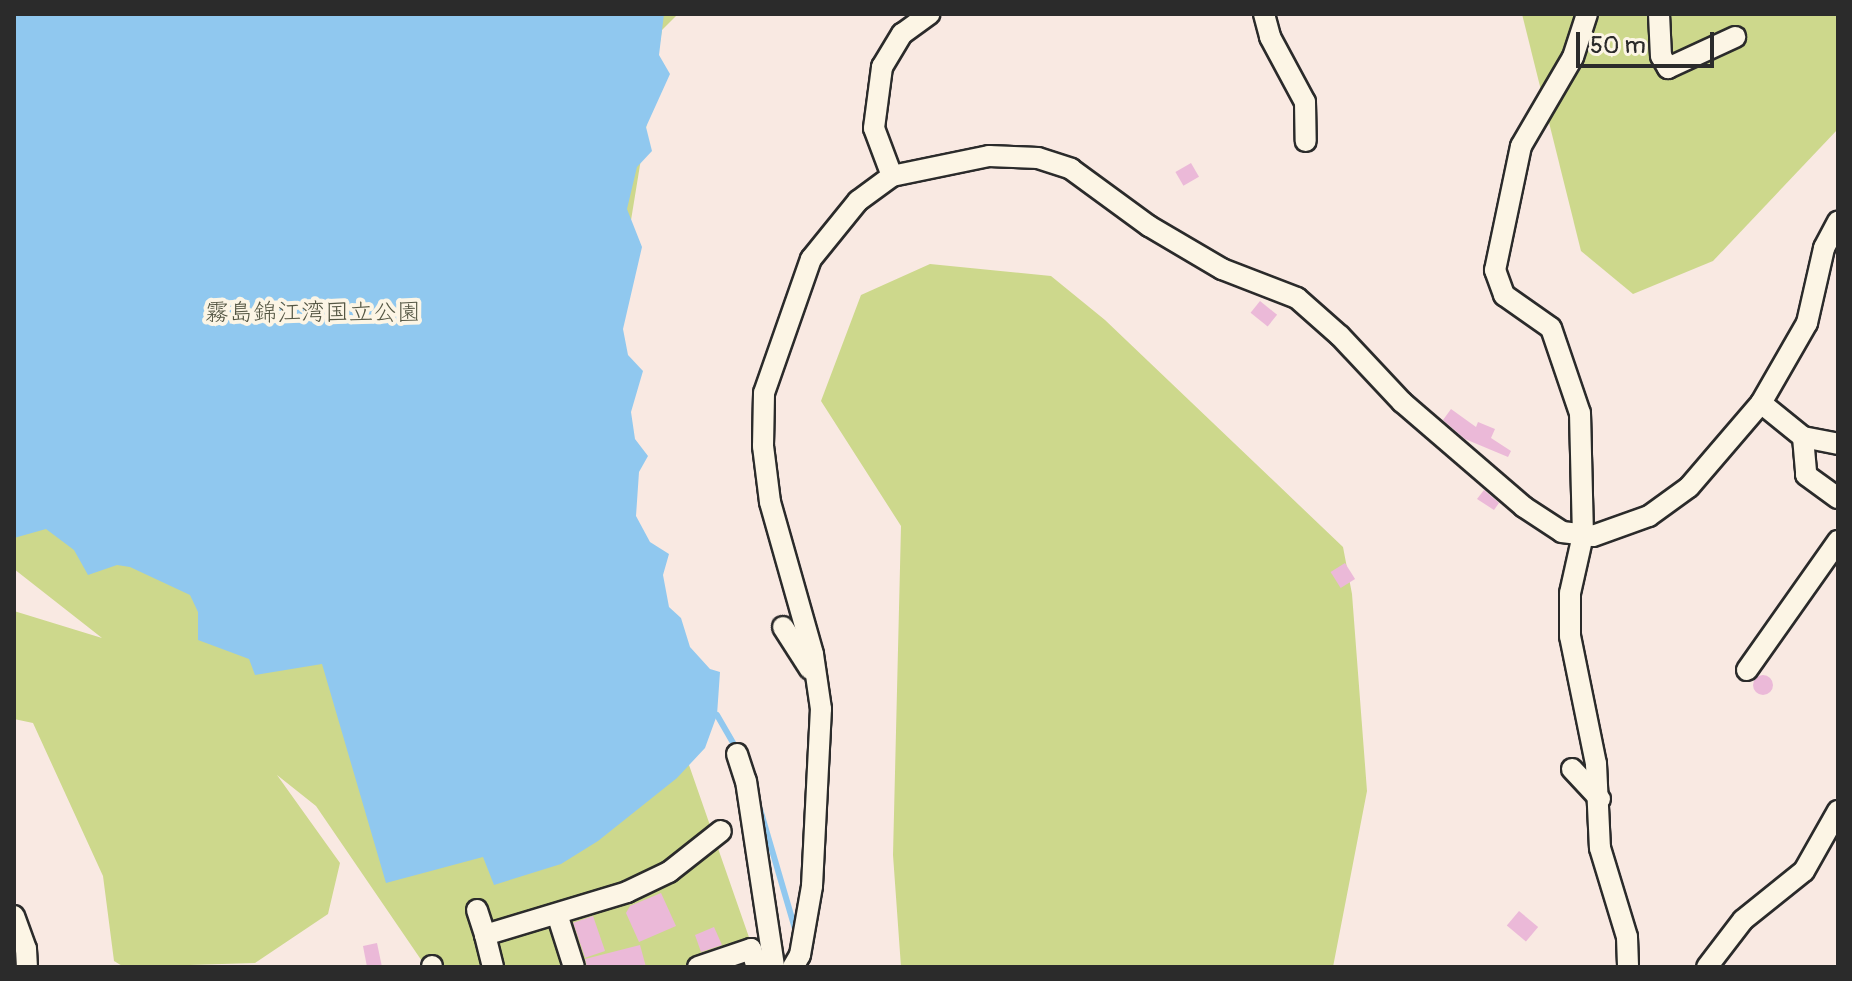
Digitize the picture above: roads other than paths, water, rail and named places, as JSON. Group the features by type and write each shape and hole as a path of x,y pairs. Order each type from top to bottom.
{"street":[{"path":"892,176 874,128 882,67 902,34 930,14"},
{"path":"1264,14 1270,37 1305,102 1306,141"},
{"path":"1587,14 1573,57 1521,146 1495,270 1504,295 1551,328 1582,435 1583,535 1570,593 1570,636 1600,799 1600,848 1627,937 1628,967"},
{"path":"1659,14 1659,46 1668,68 1735,37"},
{"path":"793,967 800,955 812,886 821,709 818,683 770,502 763,446 764,393 811,259 858,201 892,176 989,156 1038,158 1071,169 1149,226 1222,269 1297,298 1402,402 1524,507 1562,532 1583,535 1619,531 1689,487 1761,403 1807,323 1824,248 1838,222"},
{"path":"1761,403 1803,437 1838,444"},
{"path":"1803,437 1806,475 1838,498"},
{"path":"1747,670 1838,541"},
{"path":"783,627 818,683"},
{"path":"737,754 746,781 774,967"},
{"path":"1572,769 1600,799"},
{"path":"1707,967 1743,920 1804,871 1838,811"},
{"path":"485,935 558,917 669,872 721,831"},
{"path":"477,910 493,967"},
{"path":"14,916 26,949 27,967"},
{"path":"558,917 574,967"},
{"path":"698,967 735,960 751,949 757,967"}],"water":[{"name":"霧島錦江湾国立公園","path":"14,14 664,14 659,55 670,74 646,127 652,151 637,167 627,209 642,247 623,329 628,355 643,371 631,412 635,439 648,456 639,472 636,516 650,542 669,554 663,575 669,607 681,618 690,647 710,669 720,672 717,715 705,748 677,778 598,841 561,864 494,885 483,857 386,883 322,664 255,675 249,659 198,640 198,612 190,595 130,567 117,565 88,575 74,550 46,529 14,538"}],"waterway":[{"path":"717,715 737,749"},
{"path":"760,809 796,932"}]}
